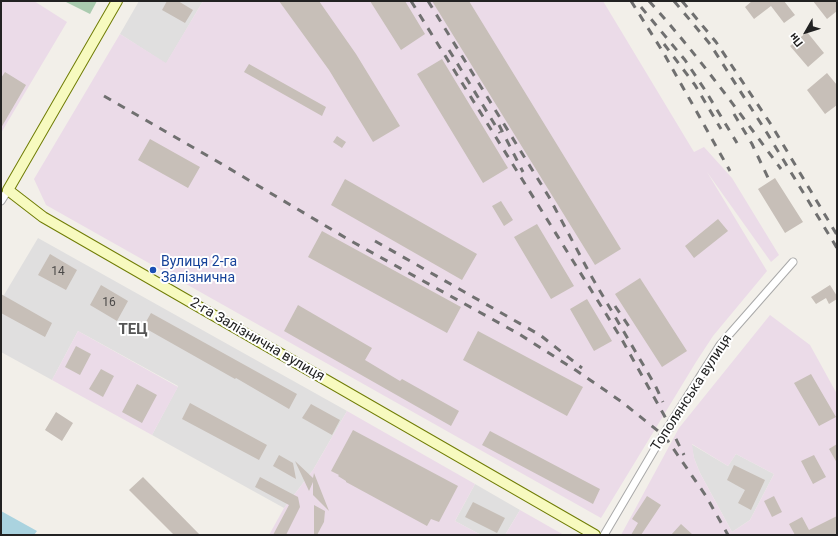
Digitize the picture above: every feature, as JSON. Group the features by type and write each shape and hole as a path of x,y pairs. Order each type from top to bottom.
{"street":[{"path":"1,200 117,1"},
{"name":"2-га Залізнична вулиця","path":"8,190 44,217 595,535"},
{"name":"Тополянська вулиця","path":"604,535 663,435 720,345 793,262"}],"shaded area":[{"path":"1,1 34,1 67,22 1,133"},
{"path":"139,1 203,1 166,64 120,34"},
{"path":"203,1 603,1 694,152 704,147 732,178 779,255 771,262 707,172 767,271 713,336 601,518 46,205 34,179 120,34 166,63"},
{"path":"38,238 347,411 313,470 284,508 152,435 178,386 78,331 52,380 1,352 1,300"},
{"path":"770,315 810,345 837,394 837,535 621,535 679,428","holes":["692,444 728,466 736,454 774,474 750,520 732,532 700,473 694,458"]},
{"path":"78,331 178,387 152,435 52,380"},
{"path":"347,411 475,484 455,521 481,535 269,535 284,508 313,470"},
{"path":"691,444 728,466 736,454 774,474 750,520 732,532 700,473 694,458"},
{"path":"475,484 520,510 505,535 481,535 455,521"},
{"path":"520,510 564,535 505,535"}],"green space":[{"path":"64,1 97,1 90,14"}],"water":[{"path":"1,511 37,531 34,535 1,535"}],"building":[{"path":"167,1 178,1 193,10 185,23 162,10"},
{"path":"279,1 319,1 356,54 400,126 373,142 329,70"},
{"path":"370,1 405,1 425,34 401,50"},
{"path":"432,1 469,1 621,249 595,265"},
{"path":"752,1 784,1 795,15 784,23 771,6 754,19 745,7"},
{"path":"813,1 837,1 837,11 827,19"},
{"path":"807,32 824,53 808,67 790,46"},
{"path":"442,59 508,168 483,183 417,74"},
{"path":"249,64 326,107 322,116 244,72"},
{"path":"5,72 26,85 1,128 1,78"},
{"path":"827,73 837,85 837,105 825,114 807,90"},
{"path":"337,136 346,142 342,148 333,142"},
{"path":"150,139 200,167 188,188 138,160"},
{"path":"775,178 803,222 785,233 758,189"},
{"path":"345,179 477,254 462,280 331,205"},
{"path":"501,201 513,220 504,226 492,206"},
{"path":"718,219 728,231 694,258 685,246"},
{"path":"537,224 574,286 551,299 514,237"},
{"path":"322,231 461,307 447,333 308,257"},
{"path":"50,254 77,270 66,290 38,275"},
{"path":"640,278 687,351 662,367 615,294"},
{"path":"101,285 128,301 117,321 90,305"},
{"path":"830,285 837,296 837,299 829,304 826,298 816,304 811,297"},
{"path":"1,294 52,323 45,337 1,313"},
{"path":"587,299 612,341 594,351 570,309"},
{"path":"298,305 372,348 365,360 400,381 402,379 459,411 451,426 284,331"},
{"path":"151,313 297,394 289,409 143,327"},
{"path":"478,331 583,387 567,416 463,360"},
{"path":"76,346 91,354 80,375 65,367"},
{"path":"101,369 114,376 103,397 89,389"},
{"path":"811,374 836,417 819,426 794,383"},
{"path":"137,384 157,395 142,423 122,412"},
{"path":"190,403 267,445 259,460 182,419"},
{"path":"311,404 340,420 332,435 302,418"},
{"path":"56,412 73,423 62,441 45,430"},
{"path":"353,430 458,486 439,522 431,519 427,526 346,482 338,476 339,475 331,471"},
{"path":"490,431 600,489 593,504 482,445"},
{"path":"837,444 837,463 829,449"},
{"path":"279,455 293,463 296,479 273,466"},
{"path":"814,455 826,477 813,484 801,461"},
{"path":"295,461 313,478 314,473 329,511 313,495 313,482 309,491"},
{"path":"734,465 765,480 751,510 738,503 745,490 727,480"},
{"path":"143,477 200,535 174,535 129,490"},
{"path":"260,477 298,497 300,507 286,535 273,535 289,505 255,487"},
{"path":"647,496 661,505 641,535 631,535 638,523 632,519"},
{"path":"774,496 782,512 772,517 764,501"},
{"path":"473,502 505,518 497,533 465,517"},
{"path":"314,505 325,511 324,522 317,535 314,535"},
{"path":"837,516 837,535 795,535 789,524 802,517 809,530"},
{"path":"681,524 693,535 671,535"}],"railway":[{"path":"411,1 621,338 664,415 684,455"},
{"path":"428,1 549,197 590,274 655,385 663,402"},
{"path":"631,1 663,52 730,171"},
{"path":"649,1 701,62 781,169"},
{"path":"674,1 710,44 767,133 837,248"},
{"path":"682,1 716,42 772,126 837,235"},
{"path":"641,7 685,60 737,143"},
{"path":"664,44 695,85 721,129"},
{"path":"449,50 500,133"},
{"path":"104,96 351,241 519,334 622,402 663,435 668,441 706,496 728,535"},
{"path":"734,114 752,144 770,182"},
{"path":"499,125 523,172"},
{"path":"375,241 540,335 582,368"},
{"path":"615,306 630,328"}],"place":[{"name":"Вулиця 2-га Залізнична","path":"153,270"}],"district":[{"name":"ТЕЦ","path":"133,330"}]}
